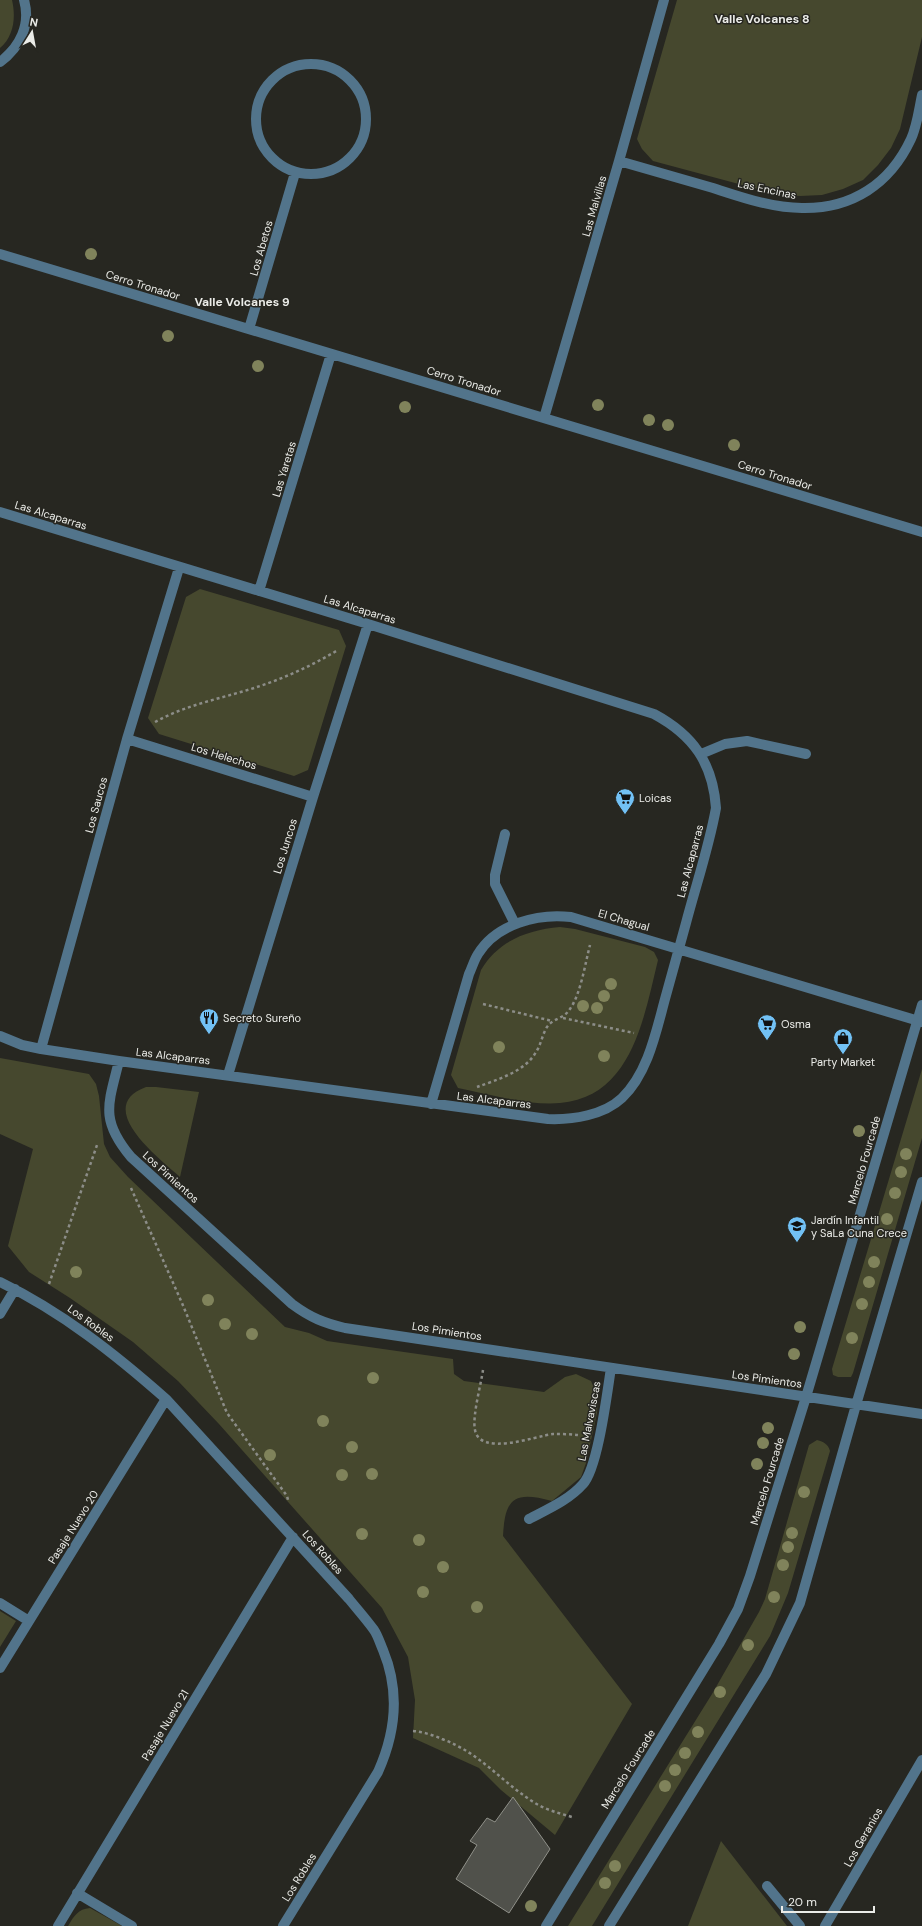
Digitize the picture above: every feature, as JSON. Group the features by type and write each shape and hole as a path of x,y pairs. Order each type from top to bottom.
{"street":[{"path":"0,62 13,52 21,39 26,24 26,8 24,0"},
{"name":"Las Malvillas","path":"544,418 620,161 664,0"},
{"path":"302,64 319,65 335,69 349,79 359,91 366,107 367,123 363,140 355,154 343,165 323,173 312,175 295,173 280,166 268,154 260,140 256,124 257,107 263,92 273,79 287,70 302,64"},
{"name":"Las Encinas","path":"620,161 754,200 802,208 827,206 846,201 868,192 887,176 901,158 912,138 922,95"},
{"name":"Los Abetos","path":"249,329 295,173"},
{"name":"Cerro Tronador","path":"0,254 922,532"},
{"name":"Las Yaretas","path":"260,591 331,354"},
{"name":"Las Alcaparras","path":"0,512 179,568 368,624 654,714 672,724 688,738 701,754 710,775 715,793 716,808 679,948 646,1061 635,1083 622,1098 604,1110 565,1120 548,1119 119,1061 41,1049 22,1045 0,1036"},
{"name":"Los Saucos","path":"41,1049 127,739 179,568"},
{"name":"Los Juncos","path":"228,1075 313,797 368,624"},
{"name":"Los Helechos","path":"127,739 313,797"},
{"path":"701,754 725,744 747,741 806,754"},
{"path":"505,834 495,875 495,884 515,924"},
{"name":"El Chagual","path":"431,1104 477,954 488,942 515,924 541,916 556,916 596,924 920,1021"},
{"name":"Marcelo Fourcade","path":"546,1926 719,1644 738,1608 806,1397 920,1021 922,1005"},
{"name":"Los Pimientos","path":"119,1061 110,1095 109,1112 112,1129 118,1141 131,1157 292,1304 306,1315 320,1322 346,1328 922,1414"},
{"path":"609,1926 766,1674 800,1603 856,1405 922,1182"},
{"name":"Los Robles","path":"0,1282 42,1304 106,1349 166,1399 294,1537 349,1599 374,1631 388,1663 392,1680 394,1717 387,1753 378,1772 282,1926"},
{"path":"0,1314 15,1289"},
{"name":"Las Malvaviscas","path":"529,1519 561,1502 584,1484 593,1467 611,1368"},
{"name":"Pasaje Nuevo 20","path":"0,1668 166,1399"},
{"name":"Pasaje Nuevo 21","path":"58,1926 294,1537"},
{"path":"0,1603 29,1621"},
{"name":"Los Geranios","path":"825,1926 922,1760"},
{"path":"767,1886 800,1926"},
{"path":"77,1893 132,1926"}],"path":[{"path":"127,739 159,720 197,705 260,686 311,665 338,649"},
{"path":"462,999 552,1021 562,1018 570,1010 576,999 596,924"},
{"path":"562,1018 654,1037"},
{"path":"473,1088 515,1071 529,1062 536,1052 546,1028 552,1021"},
{"path":"42,1304 109,1112"},
{"path":"129,1181 134,1196 182,1303 227,1413 287,1496 288,1502"},
{"path":"487,1349 474,1430 482,1440 505,1444 553,1434 573,1434 598,1438"},
{"path":"391,1735 406,1731 421,1732 450,1742 468,1751 482,1761 536,1804 551,1811 572,1817"}],"green space":[{"path":"0,0 12,0 14,19 11,32 5,43 0,48"},
{"path":"677,0 922,0 922,37 900,129 891,148 878,165 863,180 843,189 822,195 800,196 776,194 653,161 642,149 637,139"},
{"path":"200,589 339,630 346,646 308,770 294,776 159,734 148,718 186,597"},
{"path":"560,927 575,929 645,947 654,952 658,960 640,1029 631,1051 619,1070 604,1086 584,1097 560,1103 536,1103 522,1101 458,1088 451,1075 481,970 496,951 514,939 536,931"},
{"path":"0,1058 89,1074 96,1084 99,1096 104,1144 110,1157 128,1177 285,1327 309,1333 327,1341 453,1359 454,1374 464,1381 544,1392 565,1377 576,1374 591,1381 598,1397 597,1413 586,1463 581,1477 552,1501 529,1497 521,1497 514,1500 506,1513 504,1523 503,1536 632,1704 555,1835 501,1790 479,1768 413,1738 415,1700 408,1657 382,1608 219,1424 178,1381 133,1342 70,1298 29,1272 8,1246 33,1149 0,1134"},
{"path":"922,1069 922,1138 853,1373 851,1377 838,1377 833,1375 832,1369"},
{"path":"146,1087 199,1092 180,1177 146,1146 135,1133 128,1120 126,1107 131,1096"},
{"path":"817,1440 825,1444 830,1451 788,1593 770,1636 592,1926 568,1926 712,1694 759,1612 765,1599 809,1445"},
{"path":"0,1611 16,1621 0,1647"},
{"path":"721,1841 787,1926 688,1926"},
{"path":"90,1908 122,1926 68,1926 79,1911"}],"building":[{"path":"513,1797 550,1849 509,1913 456,1879 477,1845 470,1841 487,1818 495,1822"}],"place":[{"name":"Loicas","path":"625,815"},
{"name":"Secreto Sureño","path":"209,1035"},
{"name":"Osma","path":"767,1041"},
{"name":"Party Market","path":"843,1055"},
{"name":"Jardín Infantil y SaLa Cuna Crece","path":"797,1243"}],"district":[{"name":"Valle Volcanes 8","path":"762,19"},
{"name":"Valle Volcanes 9","path":"242,302"}]}
